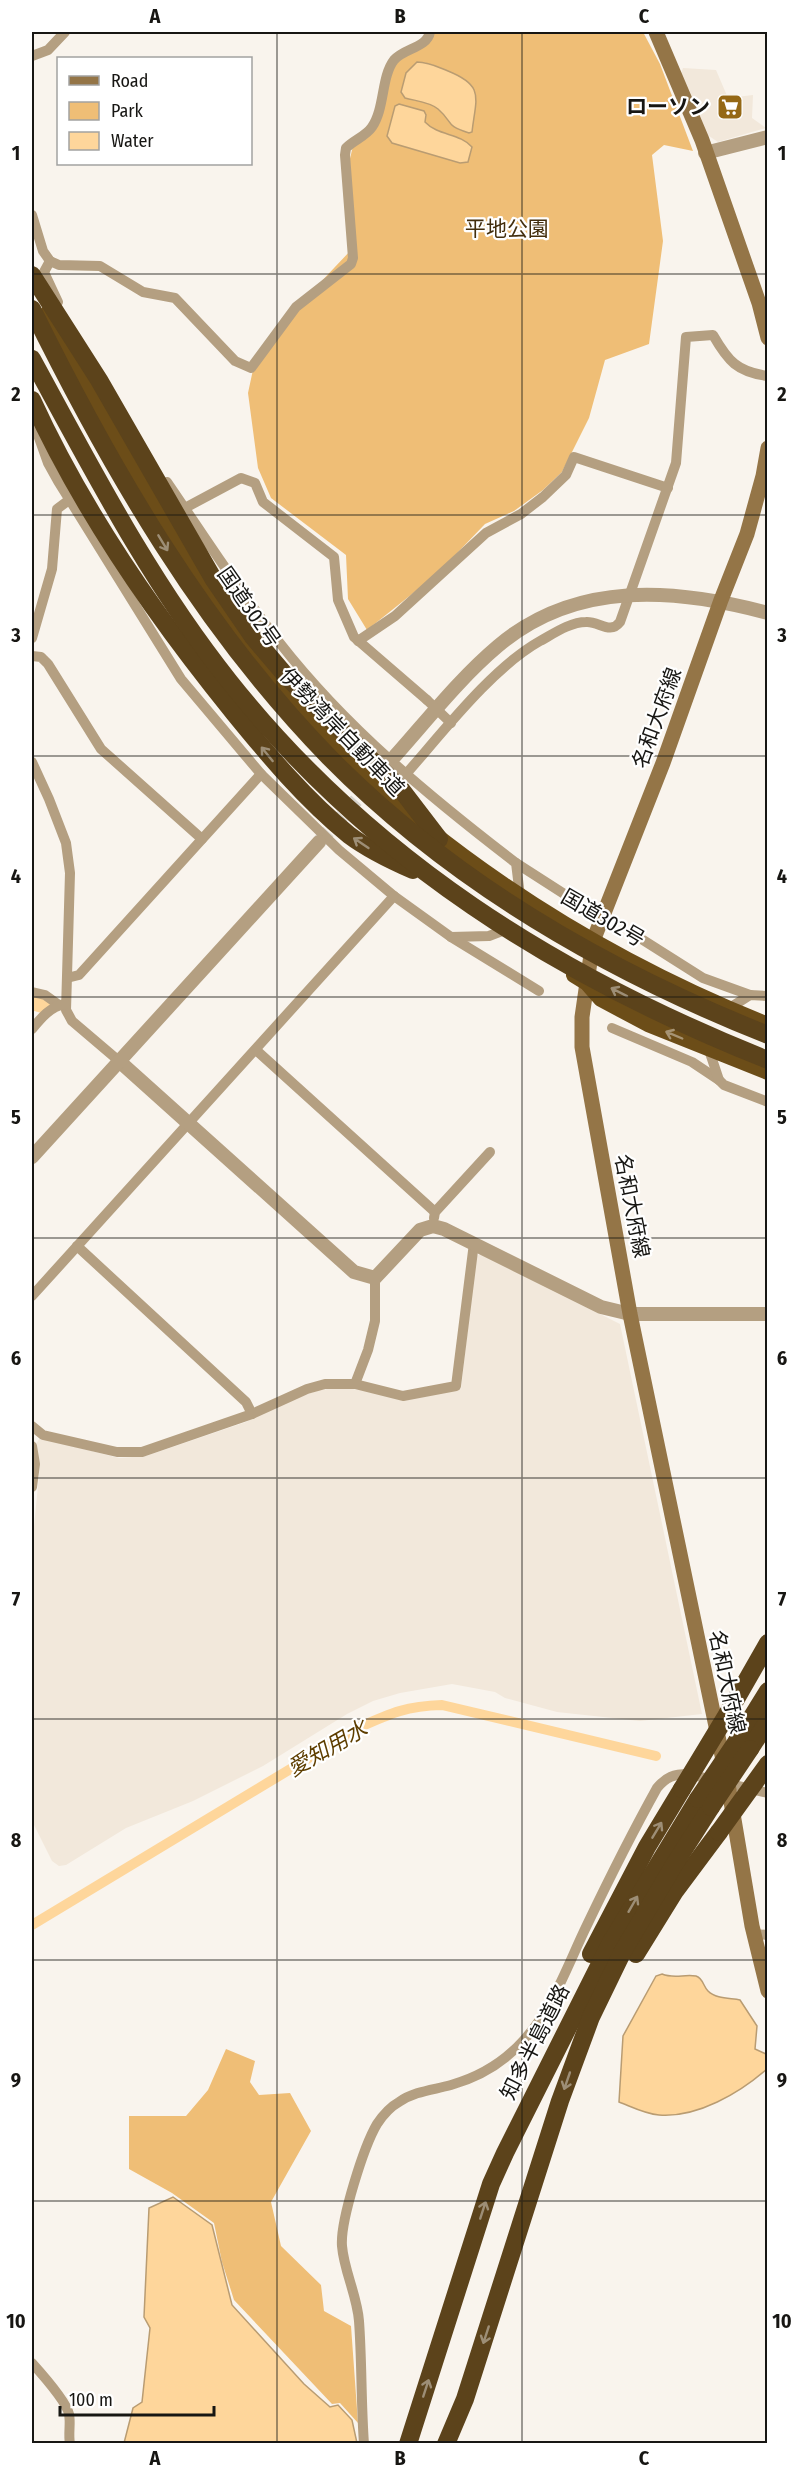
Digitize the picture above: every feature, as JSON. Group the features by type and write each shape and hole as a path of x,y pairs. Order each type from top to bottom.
{"highway":[{"path":"32,275 99,380 220,589 253,637 287,677 400,788 439,839"},
{"name":"国道302号","path":"32,280 78,372 127,460 228,618 277,684 328,740 439,839 520,896 593,941 728,1009 768,1025"},
{"name":"伊勢湾岸自動車道","path":"32,309 101,440 181,573 247,665 329,758 419,838 470,877 526,914 646,980 703,1008 768,1035"},
{"path":"32,359 121,521 198,639 262,720 314,775 404,857 457,897 514,935 646,1006 768,1060"},
{"path":"32,369 159,587 225,680 302,765 413,870 502,931 587,983 601,999 648,1024 768,1072"},
{"path":"32,400 76,487 140,587 197,668 270,759 350,835 379,855 413,870"},
{"path":"553,2054 570,1998 647,1847 768,1643"},
{"name":"知多半島道路","path":"408,2444 491,2184 553,2054 629,1910 743,1745 768,1691"},
{"name":"知多半島道路","path":"743,1745 768,1721"},
{"path":"580,2045 675,1891 768,1764"},
{"name":"知多半島道路","path":"446,2444 465,2399 580,2045 623,1951 674,1865 704,1803"}],"main road":[{"path":"656,32 702,141 751,279 768,338"},
{"name":"名和大府線","path":"768,448 756,507 663,763 593,941 582,1017 582,1047 630,1314 760,1935 768,1991"}],"street":[{"path":"32,56 48,50 64,32"},
{"path":"32,215 43,251 50,261 59,266 100,266 143,292 174,298 235,361 251,368 296,307 351,264 353,258 346,148 366,134 375,122 393,62 402,53 422,44 429,32"},
{"path":"705,153 768,137"},
{"path":"50,261 44,272 73,333 83,342 165,479 242,593 280,644 361,734 406,774 516,863 572,899"},
{"path":"406,774 504,668 538,642 573,624 584,622 609,628 617,626 631,594 676,463 686,337 713,335 728,358 738,367 749,373 768,376"},
{"path":"32,417 48,463 69,500 181,679 261,774 339,850 394,896 451,937 539,991"},
{"path":"358,641 395,616 486,533 522,514 566,475 574,457 668,488"},
{"path":"185,508 241,478 255,483 263,502 334,557 338,600 358,641 452,723"},
{"path":"32,638 51,569 57,509 69,500"},
{"path":"395,756 477,664 500,644 531,623 561,609 602,597 631,594 721,600 768,613"},
{"path":"32,656 41,657 48,664 101,748 202,839"},
{"path":"32,762 66,843 70,873 67,978 62,1004 45,1014 32,1029"},
{"path":"67,978 79,975 261,774"},
{"path":"32,1157 319,842"},
{"path":"516,863 520,896"},
{"path":"32,1296 394,896"},
{"path":"451,937 489,936 502,931"},
{"path":"643,940 703,978 750,995 768,996"},
{"path":"32,992 45,995 62,1004 72,1021 119,1060 354,1272 375,1278"},
{"path":"728,1009 750,995"},
{"path":"612,1028 692,1062 724,1085 768,1102"},
{"path":"256,1050 435,1212"},
{"path":"709,1050 719,1080"},
{"path":"433,1226 435,1212 489,1152"},
{"path":"355,1384 368,1350 375,1321 375,1278 420,1230 433,1226 474,1243 601,1307 630,1314 768,1314"},
{"path":"32,1428 43,1436 127,1453 142,1452 165,1446 252,1414 307,1389 325,1384 355,1384 403,1396 456,1386 474,1243"},
{"path":"77,1246 246,1402 252,1414"},
{"path":"32,1446 35,1464 32,1487"},
{"path":"364,2444 359,2319 344,2258 341,2230 356,2178 376,2126 386,2112 411,2095 468,2079 499,2063 524,2040 539,2021 559,1986 620,1855 657,1788 664,1780 676,1774 688,1774 768,1793"},
{"path":"32,2363 47,2378 69,2413 70,2444"}],"shaded area":[{"path":"683,68 716,70 728,98 753,95 752,118 766,128 718,142 706,134 681,73"},
{"path":"481,1254 620,1324 702,1714 640,1721 557,1712 505,1698 495,1692 452,1684 400,1693 373,1701 347,1714 263,1766 193,1801 126,1828 66,1865 59,1866 52,1861 32,1821 32,1547 40,1465 35,1445 40,1438 119,1458 146,1456 246,1422 287,1402 319,1390 353,1389 418,1398 461,1389 476,1256"}],"green space":[{"name":"平地公園","path":"433,32 643,32 660,64 693,151 664,145 652,155 663,241 649,344 605,360 589,418 562,472 543,490 514,511 485,524 437,574 367,630 348,599 346,555 271,498 258,468 248,393 254,365 281,324 352,249 347,171 353,146 373,121 391,68"},
{"path":"226,2049 255,2061 250,2082 259,2095 290,2093 311,2131 271,2202 281,2246 321,2285 324,2311 351,2326 358,2423 340,2403 332,2404 234,2300 222,2262 214,2223 172,2193 129,2169 129,2116 186,2116 208,2090"}],"water":[{"path":"417,62 429,64 460,76 473,88 476,101 472,132 469,133 452,126 438,109 431,105 405,98 401,92 406,73"},
{"path":"399,104 424,111 425,122 430,127 467,142 472,147 468,162 460,163 392,143 387,136 395,106"},
{"path":"662,1974 696,1976 711,1994 740,2000 757,2026 755,2049 766,2054 768,2068 731,2095 688,2112 659,2115 619,2102 623,2036 656,1976"},
{"path":"173,2197 212,2225 232,2305 304,2384 330,2407 338,2405 352,2420 357,2443 124,2443 133,2408 142,2402 150,2328 144,2317 149,2208"}],"waterway":[{"path":"32,1001 43,1004"},
{"name":"愛知用水","path":"32,1925 360,1727 400,1711 442,1705 656,1756"}],"tunnel":[{"path":"319,842 370,785"}],"place":[{"name":"ローソン","path":"730,107"}]}
